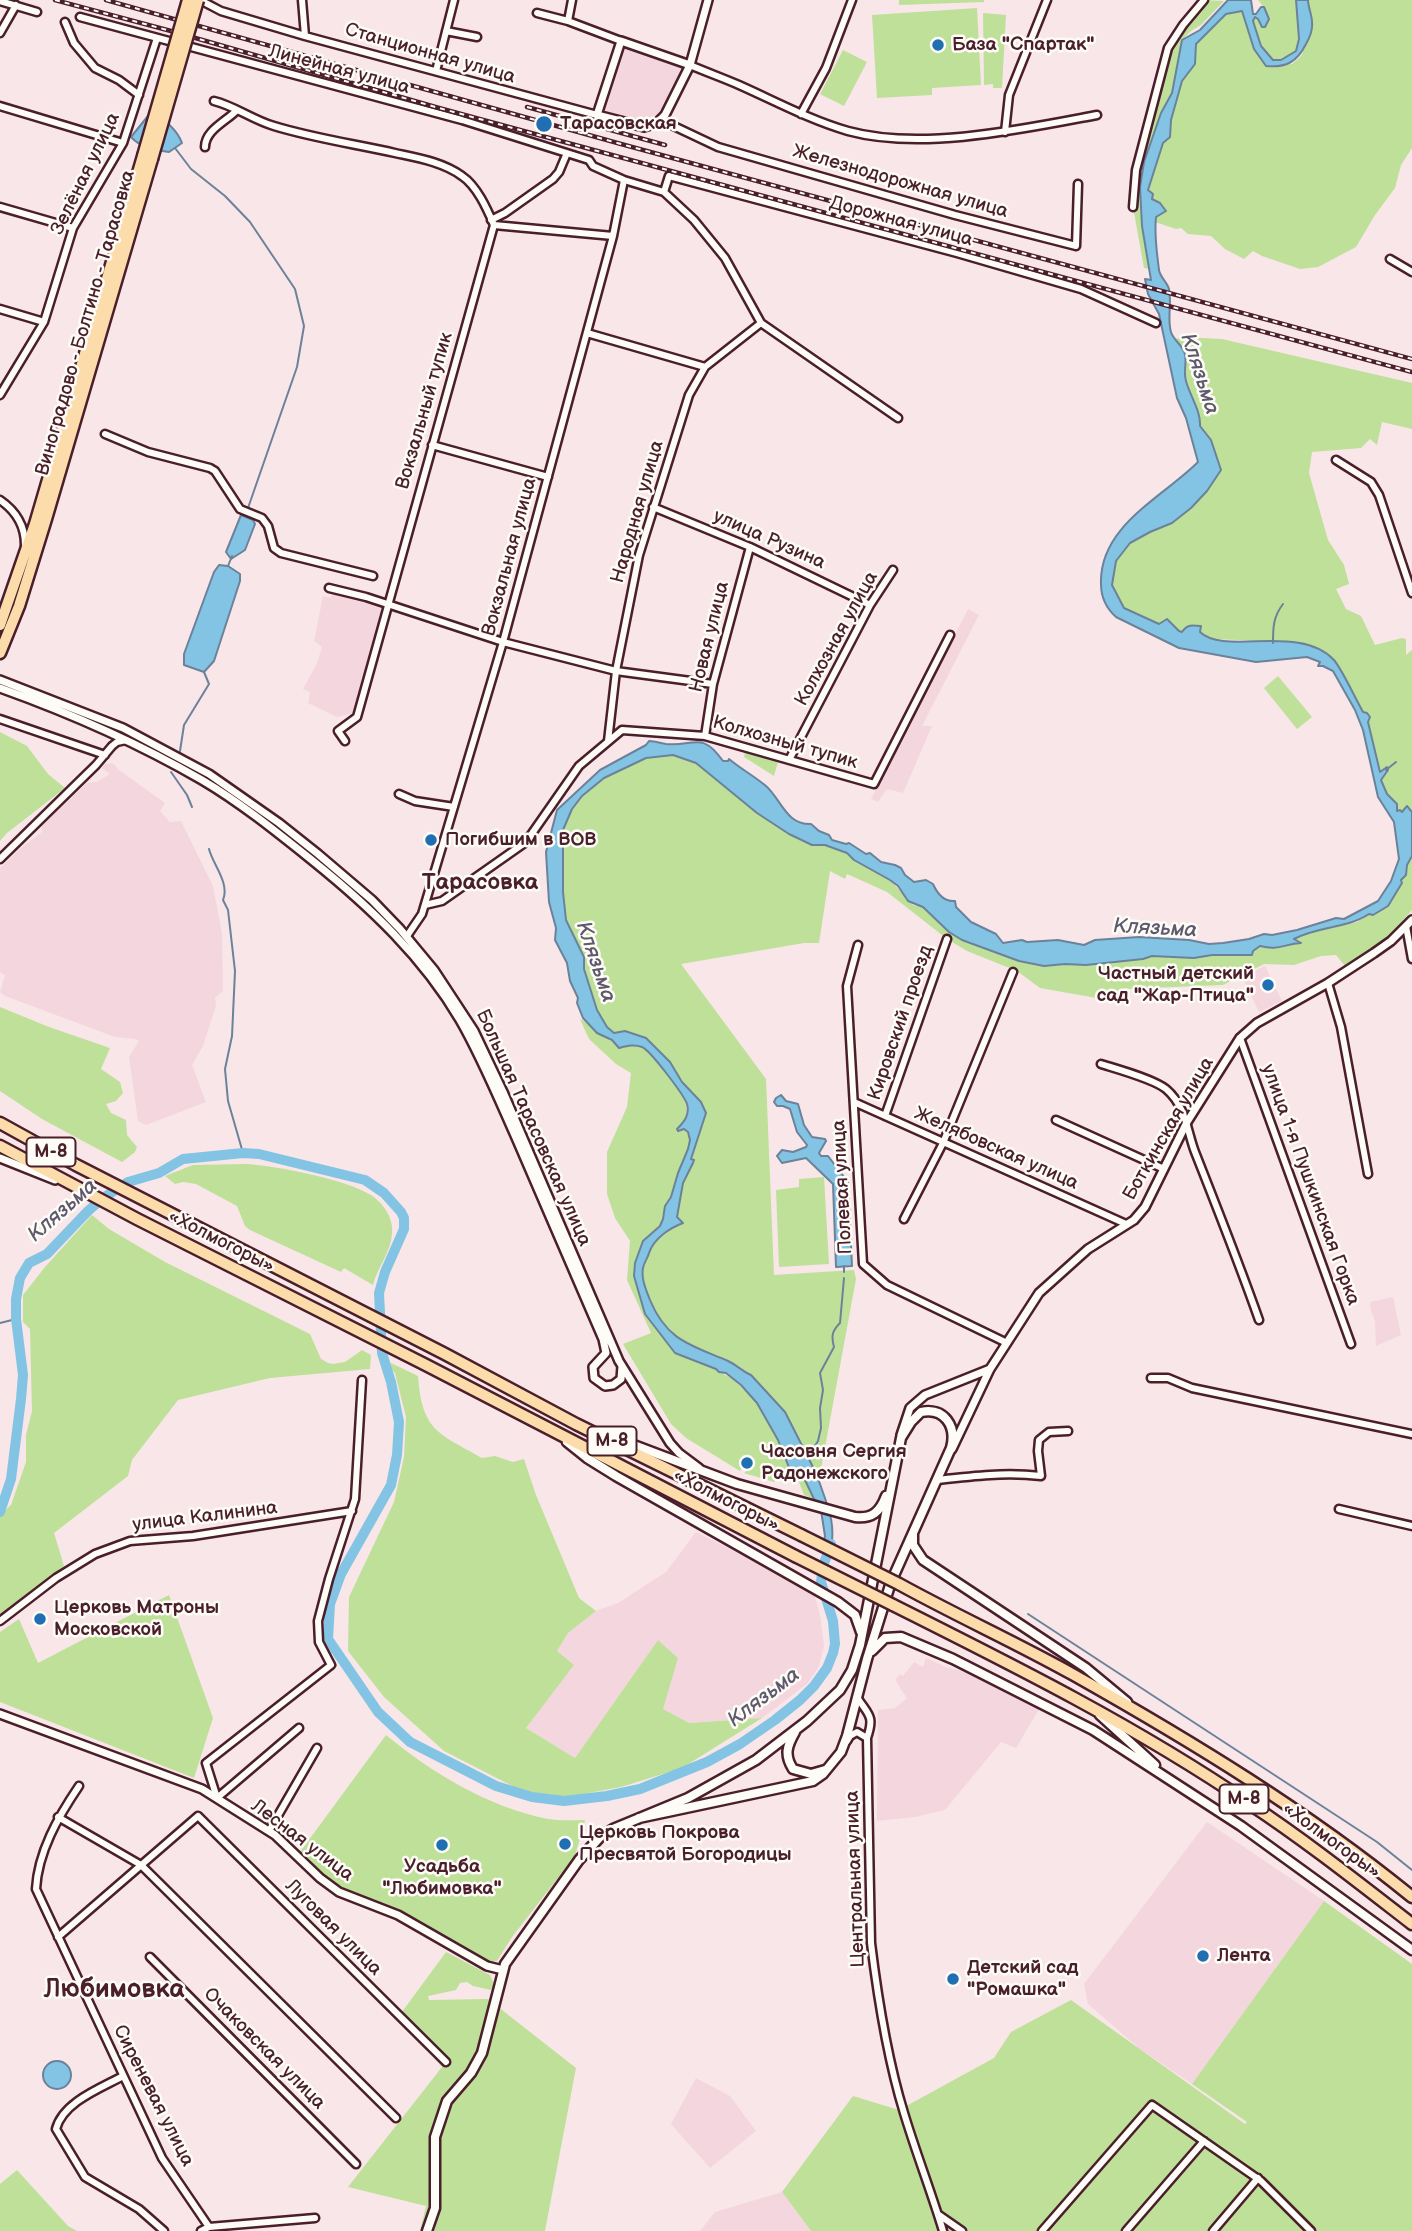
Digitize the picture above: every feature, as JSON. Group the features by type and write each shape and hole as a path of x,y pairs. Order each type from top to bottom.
{"main road":[{"name":"Виноградово - Болтино - Тарасовка","path":"0,653 19,606 47,519 188,0"},
{"name":"Виноградово - Болтино - Тарасовка","path":"0,625 24,559 147,158 199,0"},
{"name":"«Холмогоры»","path":"0,1124 576,1424 899,1584 1073,1675 1146,1717 1300,1814 1412,1897"},
{"name":"«Холмогоры»","path":"0,1146 137,1219 894,1605 1092,1709 1155,1744 1249,1803 1412,1924"},
{"path":"427,2231 435,2208 435,2137 447,2101 471,2073 482,2053 503,1970 511,1955 583,1855 606,1833 639,1818 688,1798 756,1760 840,1690 852,1670 860,1645 901,1438 921,1412 937,1412 948,1420 953,1442 891,1582 841,1752 813,1781 639,1818"},
{"path":"576,1424 737,1484 855,1517 869,1517 879,1511 894,1478"},
{"path":"557,1433 587,1458 616,1476 851,1611 858,1622 860,1645"},
{"path":"917,1522 914,1545 923,1560 1086,1668 1146,1717"},
{"path":"867,1659 881,1641 901,1637 953,1659 1072,1719 1107,1738 1241,1826 1412,1950"},
{"path":"1092,1709 1171,1779"},
{"path":"796,1729 786,1752 793,1769 811,1774 827,1769"}],"street":[{"name":"Станционная улица","path":"199,0 221,11 305,36 586,114 644,127 658,123"},
{"path":"302,0 305,36"},
{"path":"436,71 454,0"},
{"path":"568,21 572,0"},
{"path":"658,123 690,65 708,0"},
{"path":"801,114 826,68 852,0"},
{"path":"1005,132 1009,95 1047,0"},
{"path":"1133,207 1136,170 1168,48 1183,25 1205,0"},
{"path":"0,1 37,12"},
{"path":"0,33 16,5"},
{"path":"537,13 568,21 690,65 801,114 849,131 903,140 1005,132 1097,116"},
{"name":"Линейная улица","path":"80,17 462,120 589,160 593,166 624,180 664,192"},
{"path":"65,22 74,43 94,68 139,95"},
{"path":"446,31 477,37"},
{"name":"Зелёная улица","path":"0,395 44,322 73,228 123,143 157,38"},
{"path":"597,116 621,41"},
{"path":"214,101 272,126 410,156 448,168 464,177 492,222"},
{"path":"0,106 123,143"},
{"path":"205,147 205,141 212,131 237,110"},
{"name":"Железнодорожная улица","path":"658,123 718,147 941,211 1076,246 1078,184"},
{"path":"492,222 553,179 567,153"},
{"name":"Дорожная улица","path":"664,192 669,176 1081,289 1156,323"},
{"name":"Вокзальная улица","path":"407,936 418,922 425,905 503,642 613,236 624,180"},
{"path":"664,192 694,220 725,258 761,323 898,418"},
{"path":"0,207 73,228"},
{"path":"492,222 613,236"},
{"name":"Вокзальный тупик","path":"345,741 338,731 357,717 492,222"},
{"path":"1390,259 1412,272"},
{"path":"0,309 44,322"},
{"name":"Народная улица","path":"608,741 616,671 639,555 690,395 705,367 761,323"},
{"path":"587,334 705,367"},
{"path":"105,434 148,452 215,471 240,509 262,518 268,526 274,548 281,553 373,576"},
{"path":"432,445 548,477"},
{"path":"1336,460 1371,482 1379,495 1412,593"},
{"path":"0,500 9,506 24,531 24,559"},
{"name":"улица Рузина","path":"653,507 750,547 870,605"},
{"name":"Новая улица","path":"705,736 713,684 750,547"},
{"name":"Колхозная улица","path":"789,760 870,605 893,570"},
{"path":"329,588 503,642 616,671 713,684"},
{"name":"Колхозный тупик","path":"608,741 622,730 705,736 874,784 950,635"},
{"name":"Большая Тарасовская улица","path":"0,680 122,728 209,774 318,853 372,900 407,936 434,970 474,1031 620,1363 670,1443 703,1470"},
{"name":"Большая Тарасовская улица","path":"0,688 42,703 128,741 205,782 274,830 389,927 413,954 459,1018 475,1049 603,1339 606,1349 602,1357"},
{"path":"0,719 107,752"},
{"path":"104,731 110,740 107,752"},
{"path":"0,859 117,742 128,741"},
{"path":"425,905 442,901 526,842 579,766 608,741"},
{"path":"399,794 415,801 454,807"},
{"path":"1409,923 1412,959"},
{"name":"Боткинская улица","path":"947,1459 990,1369 1039,1293 1088,1249 1134,1220 1145,1206 1187,1122 1240,1038 1257,1023 1328,983 1391,941 1409,923"},
{"name":"Кировский проезд","path":"885,1116 947,939"},
{"name":"Полевая улица","path":"858,945 847,986 863,1264 887,1285 1007,1343"},
{"path":"904,1219 943,1143 1013,972"},
{"path":"1328,983 1342,1027 1368,1174"},
{"name":"улица 1-я Пушкинская Горка","path":"1240,1038 1351,1344"},
{"path":"1101,1064 1165,1088 1187,1122 1193,1148 1259,1320"},
{"name":"Желябовская улица","path":"854,1102 1126,1224"},
{"path":"1056,1120 1164,1169"},
{"path":"0,1158 79,1189"},
{"path":"602,1357 611,1357 620,1363 623,1374 616,1384 600,1385 596,1381 593,1371 602,1357"},
{"path":"901,1438 910,1408 925,1395 990,1369"},
{"path":"1151,1378 1168,1378 1192,1388 1412,1434"},
{"path":"299,1728 217,1798 206,1763 331,1665 319,1642 318,1621 352,1511 357,1474 362,1380"},
{"path":"937,1480 989,1474 1041,1476 1039,1440 1049,1432 1068,1431"},
{"path":"1339,1509 1412,1527"},
{"name":"улица Калинина","path":"0,1621 56,1578 95,1554 130,1541 193,1536 352,1511"},
{"name":"Центральная улица","path":"857,1697 871,1717 867,1738 871,1943 887,2040 903,2111 943,2231"},
{"name":"Лесная улица","path":"0,1714 202,1789 269,1831 339,1892 398,1915 487,1966 503,1970"},
{"path":"841,1752 853,1734 860,1733 867,1738"},
{"path":"269,1831 317,1748"},
{"name":"Сиреневая улица","path":"79,1786 58,1817 37,1873 36,1889 162,2158 209,2227"},
{"name":"Луговая улица","path":"141,1866 198,1816 446,2062"},
{"path":"58,1817 141,1866 396,2118"},
{"path":"58,1937 141,1866"},
{"name":"Очаковская улица","path":"150,1957 356,2164"},
{"path":"123,2076 82,2098 59,2119 56,2129 85,2177 139,2209 164,2231"},
{"path":"1042,2231 1152,2105 1258,2178 1311,2231"},
{"path":"1126,2231 1204,2141"},
{"path":"1213,2231 1258,2178"},
{"path":"939,2216 962,2231"},
{"path":"201,2231 209,2227 315,2218"}],"shaded area":[{"path":"623,44 685,67 664,113 640,124 599,114"},
{"path":"332,593 385,608 375,648 371,648 354,713 337,717 308,703 310,692 303,689 322,647 314,641 323,596 331,598"},
{"path":"968,609 979,615 922,726 932,726 903,793 887,789 878,802 871,799"},
{"path":"113,763 165,803 160,811 170,822 181,821 213,886 222,934 223,991 215,998 216,1006 203,1046 192,1065 206,1102 146,1125 138,1121 129,1057 139,1041 115,1037 0,992 5,975 0,972 0,868 42,832 42,826 87,783 96,782 110,774 102,768 105,764"},
{"path":"1265,966 1282,1001 1259,1012 1242,977"},
{"path":"1393,1297 1401,1335 1376,1346 1375,1321 1370,1302"},
{"path":"696,1532 813,1590 824,1646 819,1666 808,1683 762,1718 689,1723 662,1709 678,1658 658,1640 575,1758 526,1728 573,1665 557,1651 568,1633 596,1611 618,1603 666,1572"},
{"path":"926,1658 1041,1706 1016,1748 1001,1742 945,1810 915,1817 877,1821 878,1710 895,1708 907,1698 895,1680 900,1674 903,1676 914,1662 923,1667"},
{"path":"1207,1822 1324,1901 1192,2084 1140,2049 1088,2004 1084,1984"},
{"path":"696,2078 730,2096 756,2131 710,2168 671,2124"},
{"path":"782,2192 811,2231 700,2231 715,2212"}],"green space":[{"path":"899,0 984,0 984,2 899,5"},
{"path":"1201,0 1224,1 1182,40 1172,93 1161,113 1140,202 1150,269 1144,268 1133,207 1136,170 1168,48"},
{"path":"1258,0 1297,2 1299,39 1296,51 1281,60 1273,60 1261,46 1253,21 1255,17 1265,27 1269,19"},
{"path":"1308,0 1412,0 1412,148 1401,165 1395,188 1356,247 1318,267 1300,269 1253,251 1244,259 1225,249 1211,236 1188,234 1181,228 1155,222 1156,217 1165,211 1160,203 1152,199 1148,190 1163,143 1170,137 1171,120 1182,81 1195,64 1196,44 1226,14 1241,11 1254,49 1266,66 1292,64 1301,56 1310,36 1312,22"},
{"path":"977,8 981,85 932,88 932,95 877,98 872,15"},
{"path":"983,13 1006,15 1002,88 993,88 993,84 984,85"},
{"path":"843,50 867,62 844,106 820,94"},
{"path":"1175,339 1222,339 1412,383 1412,429 1382,422 1377,445 1370,439 1361,448 1312,452 1309,473 1328,540 1344,565 1349,584 1336,589 1346,609 1361,616 1375,645 1402,638 1406,639 1406,655 1412,650 1412,812 1410,809 1397,812 1397,804 1387,794 1381,780 1386,773 1381,772 1368,722 1334,660 1292,642 1212,639 1199,632 1202,629 1179,631 1169,621 1160,624 1124,608 1112,585 1116,561 1130,543 1172,523 1207,491 1211,440 1200,426 1200,418 1185,376 1185,353"},
{"path":"1278,676 1312,717 1297,729 1264,688"},
{"path":"0,732 27,746 48,774 65,788 0,841"},
{"path":"745,752 778,762 774,776 744,757"},
{"path":"673,755 696,763 757,813 801,841 812,845 825,845 847,853 854,860 890,880 913,905 923,907 949,932 962,940 1019,961 1044,966 1086,965 1155,956 1194,958 1237,954 1260,946 1282,947 1303,934 1357,922 1388,906 1402,883 1412,856 1412,910 1373,949 1345,966 1336,955 1321,956 1294,965 1264,964 1223,985 1125,989 1108,1000 1040,988 1017,971 967,951 947,939 887,892 847,874 845,879 830,871 819,943 804,943 681,964 766,1079 774,1275 854,1270 856,1279 821,1469 816,1474 785,1412 755,1378 737,1365 686,1344 657,1318 644,1285 642,1269 654,1241 673,1226 682,1224 677,1218 679,1197 693,1163 691,1160 706,1113 678,1074 646,1039 614,1033 608,1028 595,1006 589,989 584,956 565,918 562,837 574,806 594,785 620,768 646,758"},
{"path":"0,1007 110,1048 101,1069 120,1082 123,1093 116,1101 106,1104 111,1113 126,1120 127,1135 137,1147 135,1152 122,1162 42,1119 0,1091"},
{"path":"580,1019 619,1047 636,1045 648,1051 680,1092 686,1107 683,1122 690,1140 688,1149 671,1197 665,1206 660,1226 643,1241 635,1263 634,1276 645,1314 704,1364 732,1378 757,1403 778,1440 790,1469 804,1478 814,1499 804,1495 797,1477 785,1475 774,1482 744,1473 754,1464 749,1459 741,1465 740,1471 686,1438 671,1424 623,1344 651,1333 627,1280 630,1241 615,1218 607,1194 607,1152 627,1107 631,1073 616,1064 589,1039"},
{"path":"247,1164 327,1178 358,1188 379,1201 389,1216 392,1234 373,1285 344,1268 341,1272 250,1230 245,1226 237,1206 196,1184 175,1184 165,1176 193,1165"},
{"path":"824,1177 829,1264 779,1267 776,1190 799,1187 799,1179"},
{"path":"92,1215 109,1229 165,1262 310,1334 321,1359 328,1363 345,1362 362,1350 371,1355 370,1369 270,1378 178,1400 132,1460 128,1476 54,1533 64,1566 0,1614 0,1515 11,1505 26,1462 26,1435 32,1411 30,1329 23,1322 23,1295"},
{"path":"391,1363 418,1376 423,1408 428,1420 443,1436 482,1458 495,1456 513,1462 524,1459 579,1598 596,1611 568,1633 557,1651 574,1665 526,1728 575,1758 658,1640 678,1658 663,1709 689,1723 762,1718 682,1768 621,1787 562,1798 522,1791 444,1751 384,1697 348,1651 349,1597 394,1502 404,1457 406,1417"},
{"path":"169,1595 213,1718 194,1778 0,1702 0,1632 19,1619 38,1663"},
{"name":"Усадьба \"Любимовка\"","path":"386,1735 442,1775 504,1806 548,1819 585,1820 575,1856 512,1937 497,1961 488,1961 407,1914 339,1887 323,1876 300,1852"},
{"path":"1324,1901 1412,1964 1412,2231 811,2231 782,2192 853,2096 899,2110 994,2058 1011,2032 1071,2000 1245,2124 1247,2122 1192,2084"},
{"path":"446,1952 490,1975 494,1984 491,1990 467,1982 460,1983 456,1990 428,1996 429,2000 488,1999 576,2068 545,2231 420,2231 426,2206 348,2187 442,2067 399,2016"},
{"path":"17,2170 68,2226 77,2231 0,2231 0,2184"}],"water":[{"path":"1228,0 1251,0 1253,14 1264,7 1269,19 1265,27 1262,27 1255,17 1253,21 1261,46 1273,60 1281,60 1296,51 1299,39 1296,0 1308,0 1312,31 1303,50 1295,59 1285,65 1266,66 1254,49 1242,11 1226,14 1196,44 1195,64 1182,81 1171,120 1170,137 1163,143 1148,190 1153,194 1152,199 1160,203 1166,211 1156,217 1156,238 1160,273 1169,289 1171,332 1184,352 1185,378 1199,415 1200,426 1211,440 1221,470 1191,508 1172,523 1130,543 1116,561 1112,585 1124,608 1159,624 1167,619 1179,631 1182,632 1190,626 1201,626 1200,632 1212,639 1302,643 1320,649 1334,660 1363,712 1370,717 1368,722 1380,772 1387,767 1388,770 1381,780 1387,794 1397,804 1397,811 1402,812 1407,806 1412,812 1412,856 1406,875 1388,906 1373,915 1369,914 1294,939 1301,943 1277,948 1260,946 1252,955 1194,958 1152,956 1086,965 1044,966 1019,961 962,940 949,932 923,907 908,901 898,886 890,880 854,860 847,853 825,845 812,845 789,834 757,813 696,763 673,755 646,758 604,778 582,796 572,809 563,830 566,920 584,957 584,969 597,1010 614,1033 625,1031 646,1038 670,1062 682,1082 701,1102 706,1113 691,1159 694,1160 683,1183 677,1217 683,1223 663,1234 651,1248 643,1272 647,1292 657,1314 672,1333 751,1375 785,1412 816,1473 822,1475 818,1478 831,1521 831,1550 823,1546 825,1536 820,1504 814,1499 804,1478 790,1470 778,1440 757,1403 726,1373 675,1353 645,1314 634,1276 635,1263 643,1241 660,1226 665,1206 671,1197 688,1149 688,1132 677,1129 684,1121 688,1108 680,1092 646,1050 636,1046 619,1048 612,1040 597,1033 583,1018 570,981 567,963 555,940 556,928 549,902 546,852 557,810 600,770 649,741 666,744 697,742 709,746 723,761 729,759 761,782 796,820 811,824 829,835 832,840 849,843 866,854 870,853 881,862 901,868 914,882 926,880 933,884 944,898 955,901 956,907 971,922 996,934 1003,943 1058,940 1084,945 1095,940 1139,937 1223,943 1297,930 1336,918 1344,919 1378,901 1391,881 1399,859 1394,822 1378,797 1363,730 1355,710 1333,671 1318,666 1320,662 1307,657 1256,662 1179,648 1116,617 1102,594 1103,564 1121,529 1198,462 1186,418 1177,398 1159,314 1148,294 1145,279 1151,280 1142,226 1140,187 1144,162 1161,113 1172,93 1182,40 1200,30"},
{"path":"152,111 180,138 182,143 169,152 144,146 131,137"},
{"path":"241,515 253,520 255,524 245,550 231,559 226,552"},
{"path":"219,565 228,566 240,574 240,581 214,661 204,672 184,665 184,654"},
{"path":"781,1095 786,1101 798,1104 804,1125 812,1137 825,1139 819,1153 821,1156 828,1156 848,1182 852,1266 836,1267 833,1184 806,1158 782,1163 777,1156 782,1150 793,1152 807,1145 797,1132 790,1109 777,1106 774,1102"},
{"path":"57,2061 67,2065 71,2075 67,2085 57,2089 47,2085 43,2075 47,2065"}],"waterway":[{"path":"175,148 191,169 225,196 250,222 295,289 304,326 297,367 248,508"},
{"path":"228,566 232,556"},
{"path":"1273,643 1275,618 1283,604"},
{"path":"180,751 184,725 209,684 204,672"},
{"path":"1386,770 1396,762"},
{"path":"171,772 192,807"},
{"path":"209,849 224,887 223,900 228,910 235,971 232,1036 225,1069 228,1101 243,1153"},
{"name":"Клязьма","path":"0,1512 11,1479 23,1375 16,1299 20,1278 29,1263 47,1254 88,1211 128,1182 159,1173 183,1159 243,1153 259,1154 365,1180 384,1193 404,1218 404,1229 379,1293 382,1353 399,1422 397,1455 391,1485 341,1574 330,1604 328,1639 378,1712 410,1742 496,1786 532,1797 564,1801 640,1789 707,1762 775,1720 800,1700 827,1668 835,1644 833,1621 821,1582 823,1566 831,1544"},
{"path":"844,1266 844,1272"},
{"path":"806,1453 813,1449 818,1441 821,1428 823,1390 820,1373 834,1347 833,1334 840,1323 844,1278"},
{"path":"0,1323 16,1319"},
{"path":"1028,1614 1377,1842 1412,1870"}],"railway":[{"path":"55,0 439,108 1412,372"},
{"path":"106,0 621,144 1412,359"},
{"path":"527,107 665,145"}],"place":[{"name":"База \"Спартак\"","path":"938,45"},
{"name":"Тарасовская","path":"544,124"},
{"name":"Погибшим в ВОВ","path":"431,840"},
{"name":"Частный детский сад \"Жар-Птица\"","path":"1268,985"},
{"name":"Часовня Сергия Радонежского","path":"747,1463"},
{"name":"Церковь Матроны Московской","path":"40,1619"},
{"name":"Церковь Покрова Пресвятой Богородицы","path":"565,1844"},
{"name":"Усадьба \"Любимовка\"","path":"442,1845"},
{"name":"Лента","path":"1203,1956"},
{"name":"Детский сад \"Ромашка\"","path":"953,1979"}],"district":[{"name":"Тарасовка","path":"480,883"},
{"name":"Любимовка","path":"114,1990"}]}
